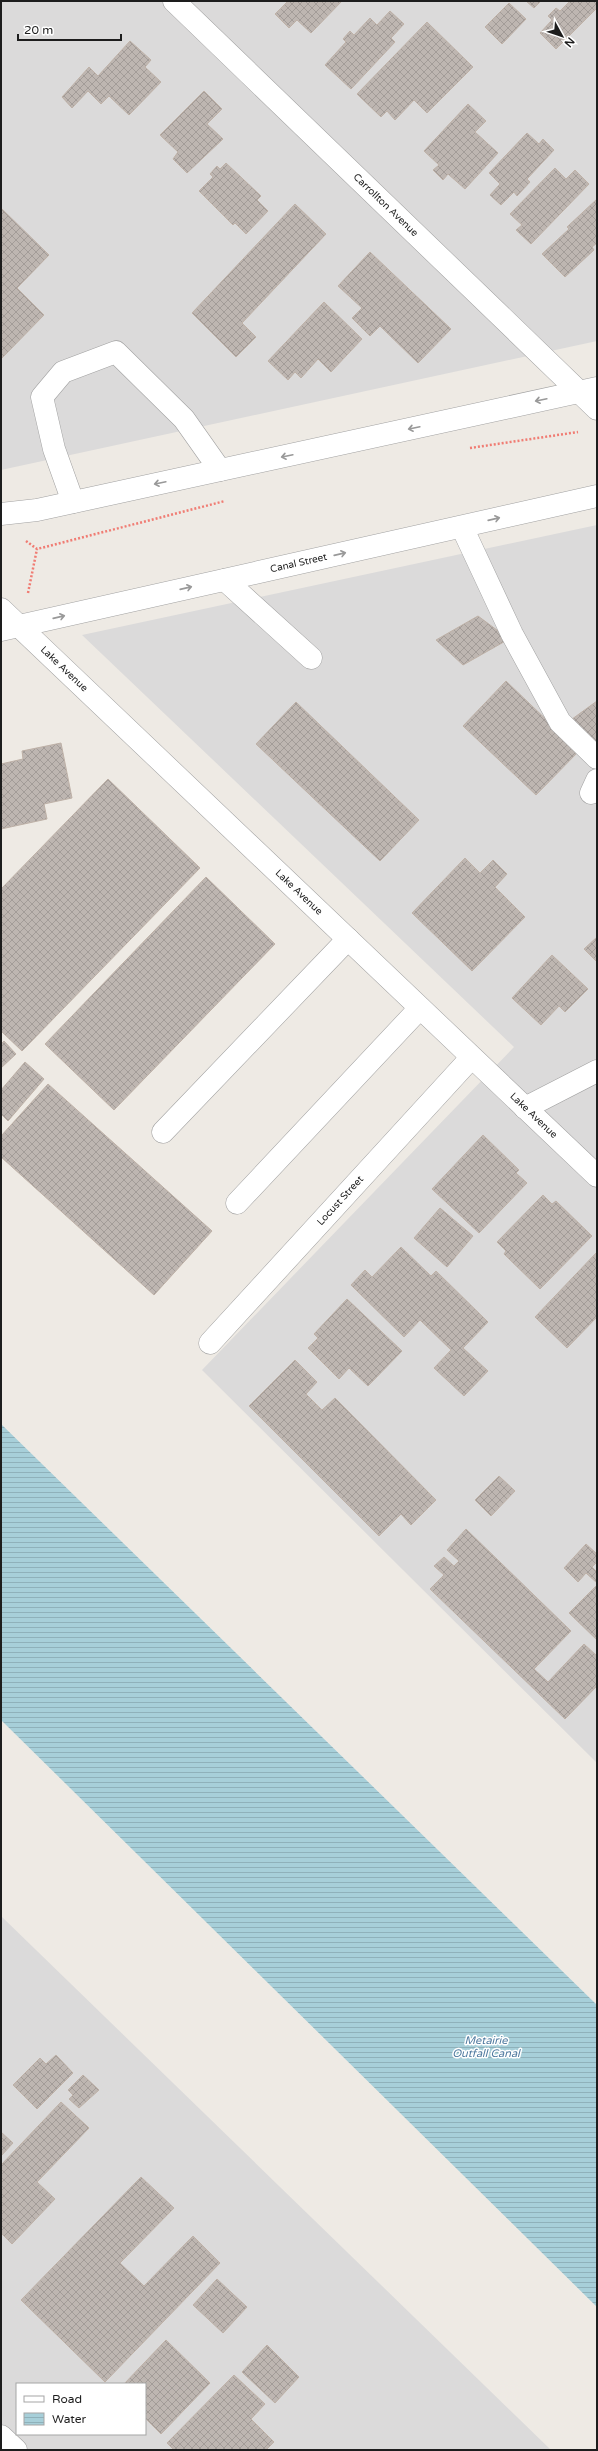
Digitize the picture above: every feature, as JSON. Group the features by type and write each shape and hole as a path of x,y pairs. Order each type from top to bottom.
{"street":[{"name":"Carrollton Avenue","path":"174,1 588,390 597,409"},
{"path":"73,502 54,449 42,397 63,372 116,352 184,419 220,470"},
{"path":"1,514 37,510 588,390"},
{"name":"Canal Street","path":"11,628 597,496"},
{"path":"462,527 512,634 560,722 597,758"},
{"path":"225,580 311,658"},
{"name":"Lake Avenue","path":"1,609 11,628 348,940 597,1176"},
{"path":"163,1132 348,940"},
{"path":"237,1203 420,1008"},
{"name":"Locust Street","path":"210,1343 471,1058"},
{"path":"525,1108 597,1071"},
{"path":"1,2436 16,2450"}],"path":[{"path":"464,449 581,431"},
{"path":"19,537 37,549 226,501"},
{"path":"11,628 37,549"}],"shaded area":[{"path":"1,1 597,1 597,341 1,470"},
{"path":"597,525 597,1763 202,1370 514,1047 82,635"},
{"path":"1,1916 551,2450 1,2450"}],"water":[{"name":"Metairie Outfall Canal","path":"1,1424 597,2005 597,2307 1,1720"}],"building":[{"path":"288,1 342,1 311,33 297,20 289,28 275,14"},
{"path":"526,1 541,1 534,8"},
{"path":"570,1 597,1 597,8 556,49 540,33 552,20 548,16 556,8 560,11"},
{"path":"509,3 526,19 502,44 485,27"},
{"path":"390,11 404,24 391,38 395,42 351,89 325,65 346,42 343,39 350,31 354,35 370,18 377,25"},
{"path":"427,22 473,67 427,113 414,100 395,120 387,111 381,117 357,94"},
{"path":"130,41 151,60 145,67 161,82 129,115 109,96 101,104 88,91 72,108 62,97 89,67 98,76"},
{"path":"204,91 222,109 207,124 223,139 187,173 173,159 178,152 160,135"},
{"path":"468,104 486,121 475,132 498,153 465,189 448,174 443,180 433,170 439,165 424,151"},
{"path":"527,133 539,144 543,139 554,150 527,179 530,182 517,196 514,192 501,205 490,195 500,184 489,173"},
{"path":"226,163 261,196 257,200 268,211 246,234 235,223 233,225 199,191 213,177 210,174 217,166 220,169"},
{"path":"555,168 566,179 575,170 589,184 531,244 516,230 522,225 510,214"},
{"path":"597,199 597,243 592,247 594,250 565,277 542,254 569,229 567,227"},
{"path":"295,204 326,234 242,323 256,337 236,357 192,313"},
{"path":"1,208 49,255 17,288 44,315 1,359"},
{"path":"370,252 451,329 418,363 380,326 370,336 352,318 362,308 338,286"},
{"path":"324,302 362,339 331,372 318,359 301,378 295,372 288,380 268,361"},
{"path":"478,616 509,639 463,665 436,640"},
{"path":"506,681 579,751 536,795 463,726"},
{"path":"597,701 597,747 568,722"},
{"path":"296,702 419,820 380,861 256,744"},
{"path":"61,743 72,798 44,804 47,819 1,829 1,764 23,759 22,751"},
{"path":"108,779 200,868 22,1051 1,1031 1,889"},
{"path":"465,858 480,873 493,860 507,874 495,887 525,917 472,971 412,913"},
{"path":"206,877 275,944 114,1110 45,1044"},
{"path":"597,937 597,962 584,949"},
{"path":"552,955 588,989 565,1012 559,1006 541,1025 512,998"},
{"path":"4,1041 16,1054 1,1068 1,1044"},
{"path":"25,1062 44,1079 8,1121 1,1114 1,1090"},
{"path":"48,1084 212,1231 154,1295 1,1157 1,1136"},
{"path":"483,1135 519,1170 516,1173 527,1183 479,1233 432,1189"},
{"path":"543,1195 552,1204 556,1201 592,1236 540,1289 504,1254 506,1251 497,1242"},
{"path":"440,1208 473,1236 447,1267 414,1238"},
{"path":"401,1247 431,1276 436,1271 488,1322 463,1348 488,1371 464,1396 434,1368 451,1350 420,1320 404,1337 351,1285 365,1270 372,1277"},
{"path":"597,1252 597,1317 567,1348 535,1317"},
{"path":"347,1299 402,1351 368,1386 349,1368 339,1379 308,1348 318,1338 314,1334"},
{"path":"295,1360 317,1382 306,1394 322,1410 335,1398 436,1500 411,1525 401,1514 379,1536 249,1406"},
{"path":"499,1476 515,1491 491,1516 475,1500"},
{"path":"466,1529 571,1631 534,1669 548,1682 584,1644 597,1656 597,1686 565,1719 430,1589 444,1575 434,1566 444,1557 454,1566 459,1561 447,1550"},
{"path":"586,1544 597,1554 597,1562 592,1567 597,1572 597,1583 586,1573 578,1582 564,1568"},
{"path":"597,1585 597,1640 569,1613"},
{"path":"56,2055 73,2073 37,2109 13,2085 40,2058 46,2064"},
{"path":"83,2075 99,2090 79,2108 69,2099 73,2095 68,2090"},
{"path":"61,2102 89,2128 37,2182 55,2199 12,2244 1,2233 1,2165"},
{"path":"1,2132 13,2143 1,2156"},
{"path":"141,2177 174,2208 120,2263 144,2286 193,2236 220,2263 105,2382 21,2300"},
{"path":"217,2279 247,2307 223,2333 193,2305"},
{"path":"166,2340 210,2383 161,2434 146,2419 146,2383 125,2383"},
{"path":"267,2345 299,2377 275,2403 242,2372"},
{"path":"234,2375 265,2404 251,2419 274,2442 266,2450 174,2450 167,2443"}]}
